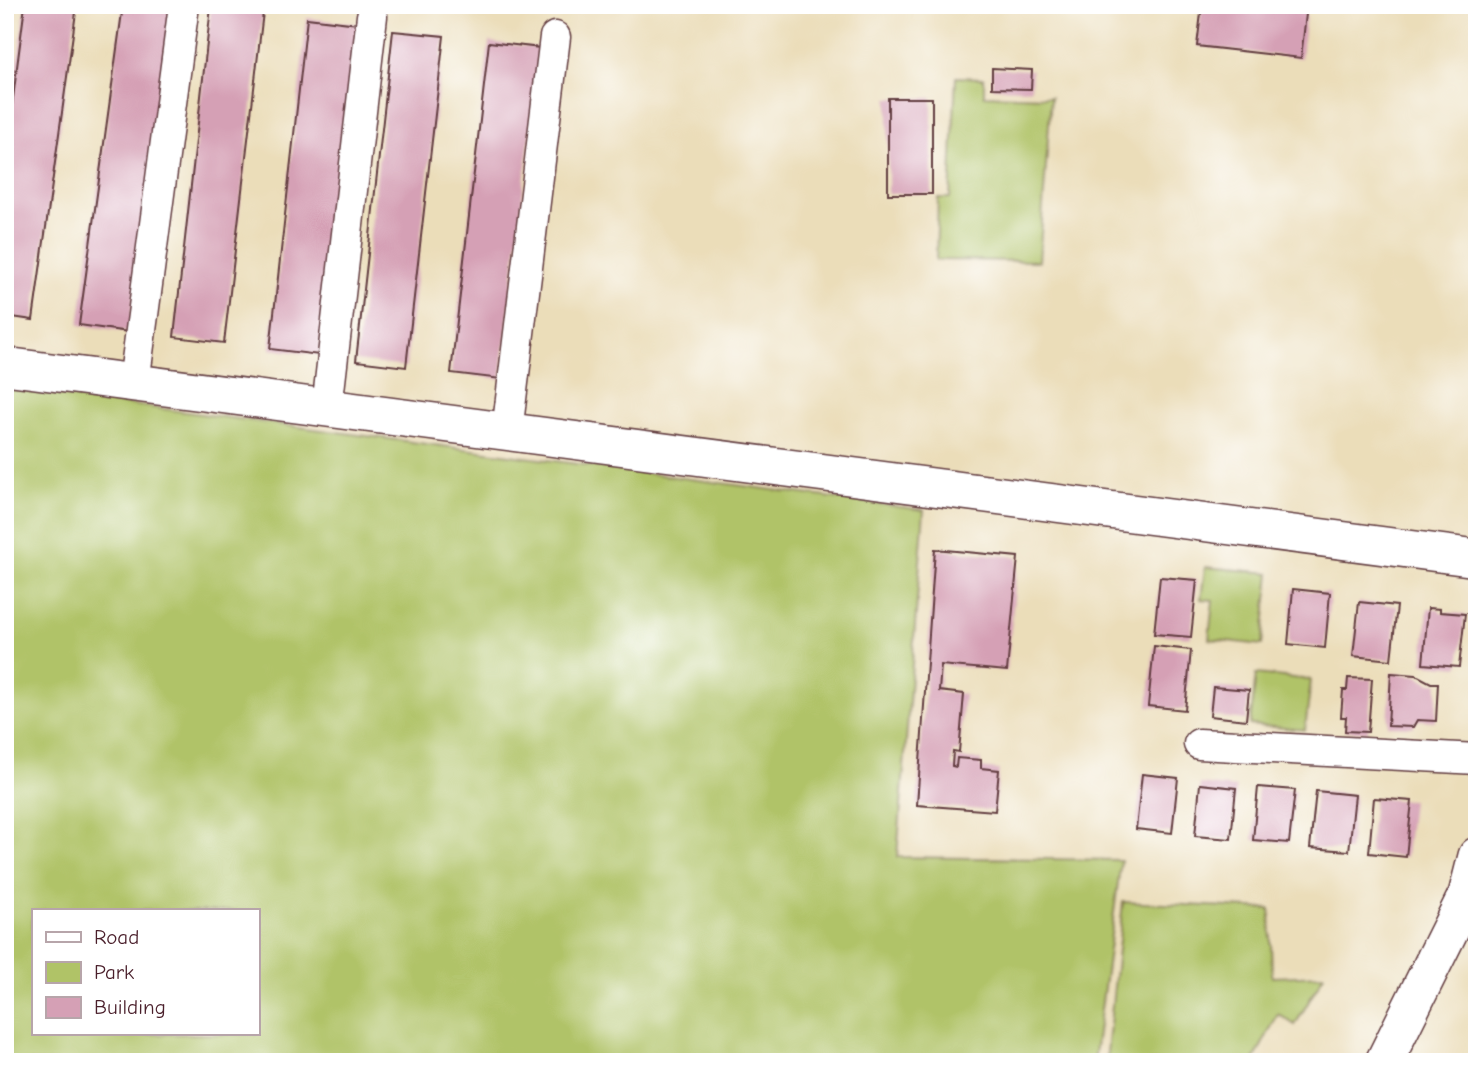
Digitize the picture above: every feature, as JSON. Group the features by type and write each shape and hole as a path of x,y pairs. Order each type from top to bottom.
{"street":[{"path":"134,383 184,5"},
{"path":"327,408 372,16"},
{"path":"507,432 555,37"},
{"path":"5,366 1477,558"},
{"path":"1199,744 1477,759"},
{"path":"1384,1062 1467,895 1477,856"}],"green space":[{"path":"956,77 984,78 984,95 1051,97 1039,261 936,260 938,198 950,198"},
{"path":"5,388 924,510 897,857 1121,860 1094,1062 5,1062"},
{"path":"1205,567 1270,573 1262,645 1209,639 1213,600 1201,599"},
{"path":"1256,674 1311,680 1305,730 1250,725"},
{"path":"1123,902 1270,909 1272,977 1324,975 1295,1025 1278,1014 1253,1062 1106,1062"}],"building":[{"path":"25,5 77,5 33,320 5,316 5,160"},
{"path":"123,5 175,5 129,332 79,325"},
{"path":"1202,5 1307,5 1301,58 1197,46"},
{"path":"211,7 263,12 224,343 174,337"},
{"path":"307,18 358,24 319,355 270,349"},
{"path":"393,31 444,36 406,367 356,361"},
{"path":"489,42 540,48 501,379 451,373"},
{"path":"992,68 1032,70 1031,89 992,88"},
{"path":"888,98 932,98 932,194 888,194"},
{"path":"935,549 1018,557 1007,671 941,665 939,691 964,694 959,752 953,751 952,766 956,767 957,758 981,760 981,768 999,770 995,811 917,805"},
{"path":"1160,577 1197,580 1191,637 1154,634"},
{"path":"1293,589 1330,593 1325,648 1288,644"},
{"path":"1359,602 1397,606 1391,660 1353,656"},
{"path":"1428,608 1465,614 1459,667 1423,664"},
{"path":"1154,646 1191,650 1185,710 1148,706"},
{"path":"1391,673 1416,675 1431,683 1438,683 1436,721 1417,720 1413,727 1388,726"},
{"path":"1348,678 1372,679 1368,732 1345,731 1346,717 1341,717 1343,690 1347,690"},
{"path":"1213,687 1249,690 1246,720 1210,716"},
{"path":"1142,774 1178,778 1172,833 1136,829"},
{"path":"1200,784 1236,788 1231,839 1195,836"},
{"path":"1258,787 1295,790 1289,843 1253,840"},
{"path":"1316,791 1355,795 1349,851 1310,848"},
{"path":"1374,798 1412,801 1406,857 1369,853"}]}
